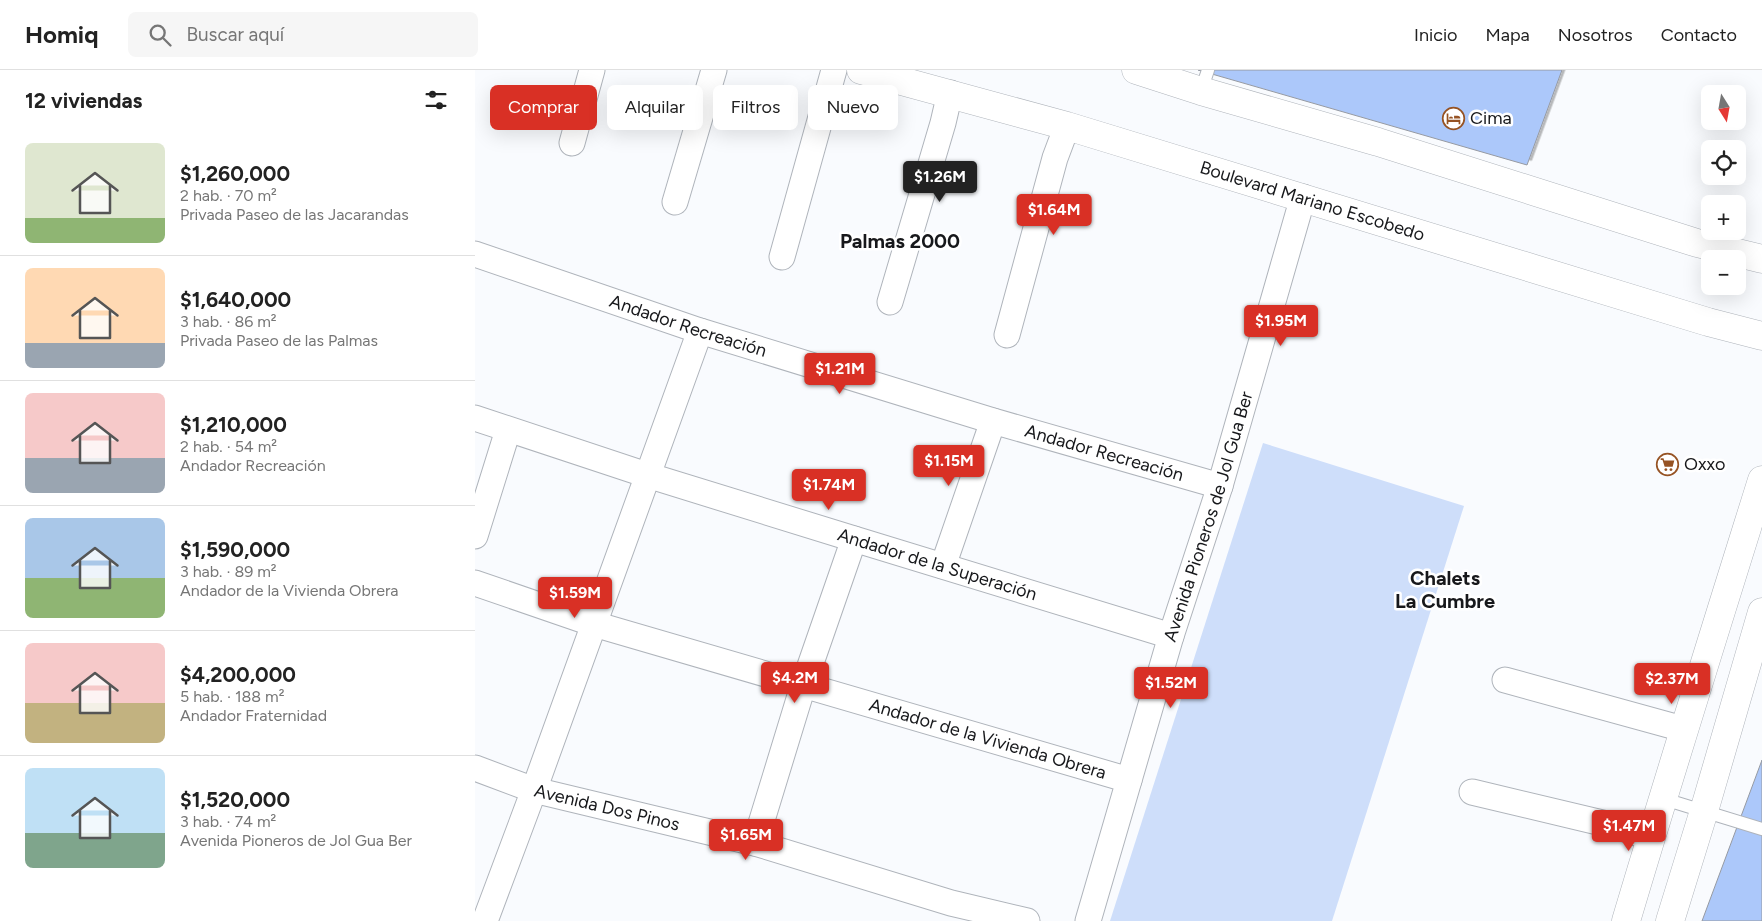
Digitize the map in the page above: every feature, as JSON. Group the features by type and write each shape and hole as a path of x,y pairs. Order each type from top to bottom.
{"main road":[{"name":"Boulevard Mariano Escobedo","path":"861,70 1067,126 1690,316 1762,336"},
{"path":"1136,70 1205,81 1379,142 1697,242 1762,259"},
{"path":"1626,921 1664,799 1683,729 1762,480"},
{"path":"1670,921 1760,624"}],"street":[{"path":"572,143 592,70"},
{"path":"675,202 714,70"},
{"path":"782,257 833,70"},
{"path":"890,302 943,123 950,93"},
{"path":"1007,335 1055,158 1067,126"},
{"name":"Avenida Pioneros de Jol Gua Ber","path":"1087,921 1171,636 1220,486 1303,197"},
{"name":"Andador Recreación","path":"475,254 700,330 993,422 1220,486"},
{"path":"485,921 700,330"},
{"name":"Andador de la Superación","path":"475,418 647,475 1171,636"},
{"path":"943,566 993,422"},
{"path":"475,536 508,430"},
{"path":"755,843 803,686 854,539"},
{"name":"Andador de la Vivienda Obrera","path":"475,583 594,624 1129,780"},
{"path":"1505,680 1683,729"},
{"name":"Avenida Dos Pinos","path":"475,768 534,790 755,843 951,903 1027,921"},
{"path":"1472,792 1619,827 1651,838"}],"lane":[{"path":"1664,799 1762,829"}],"shaded area":[{"path":"1263,443 1464,506 1332,921 1110,921"}],"building":[{"name":"Cima","path":"1198,70 1562,70 1527,165"},
{"path":"1762,760 1762,921 1702,921"}],"place":[{"name":"Cima","path":"1454,118"},
{"name":"Oxxo","path":"1668,464"}],"district":[{"name":"Palmas 2000","path":"900,241"},
{"name":"Chalets La Cumbre","path":"1445,590"}]}
